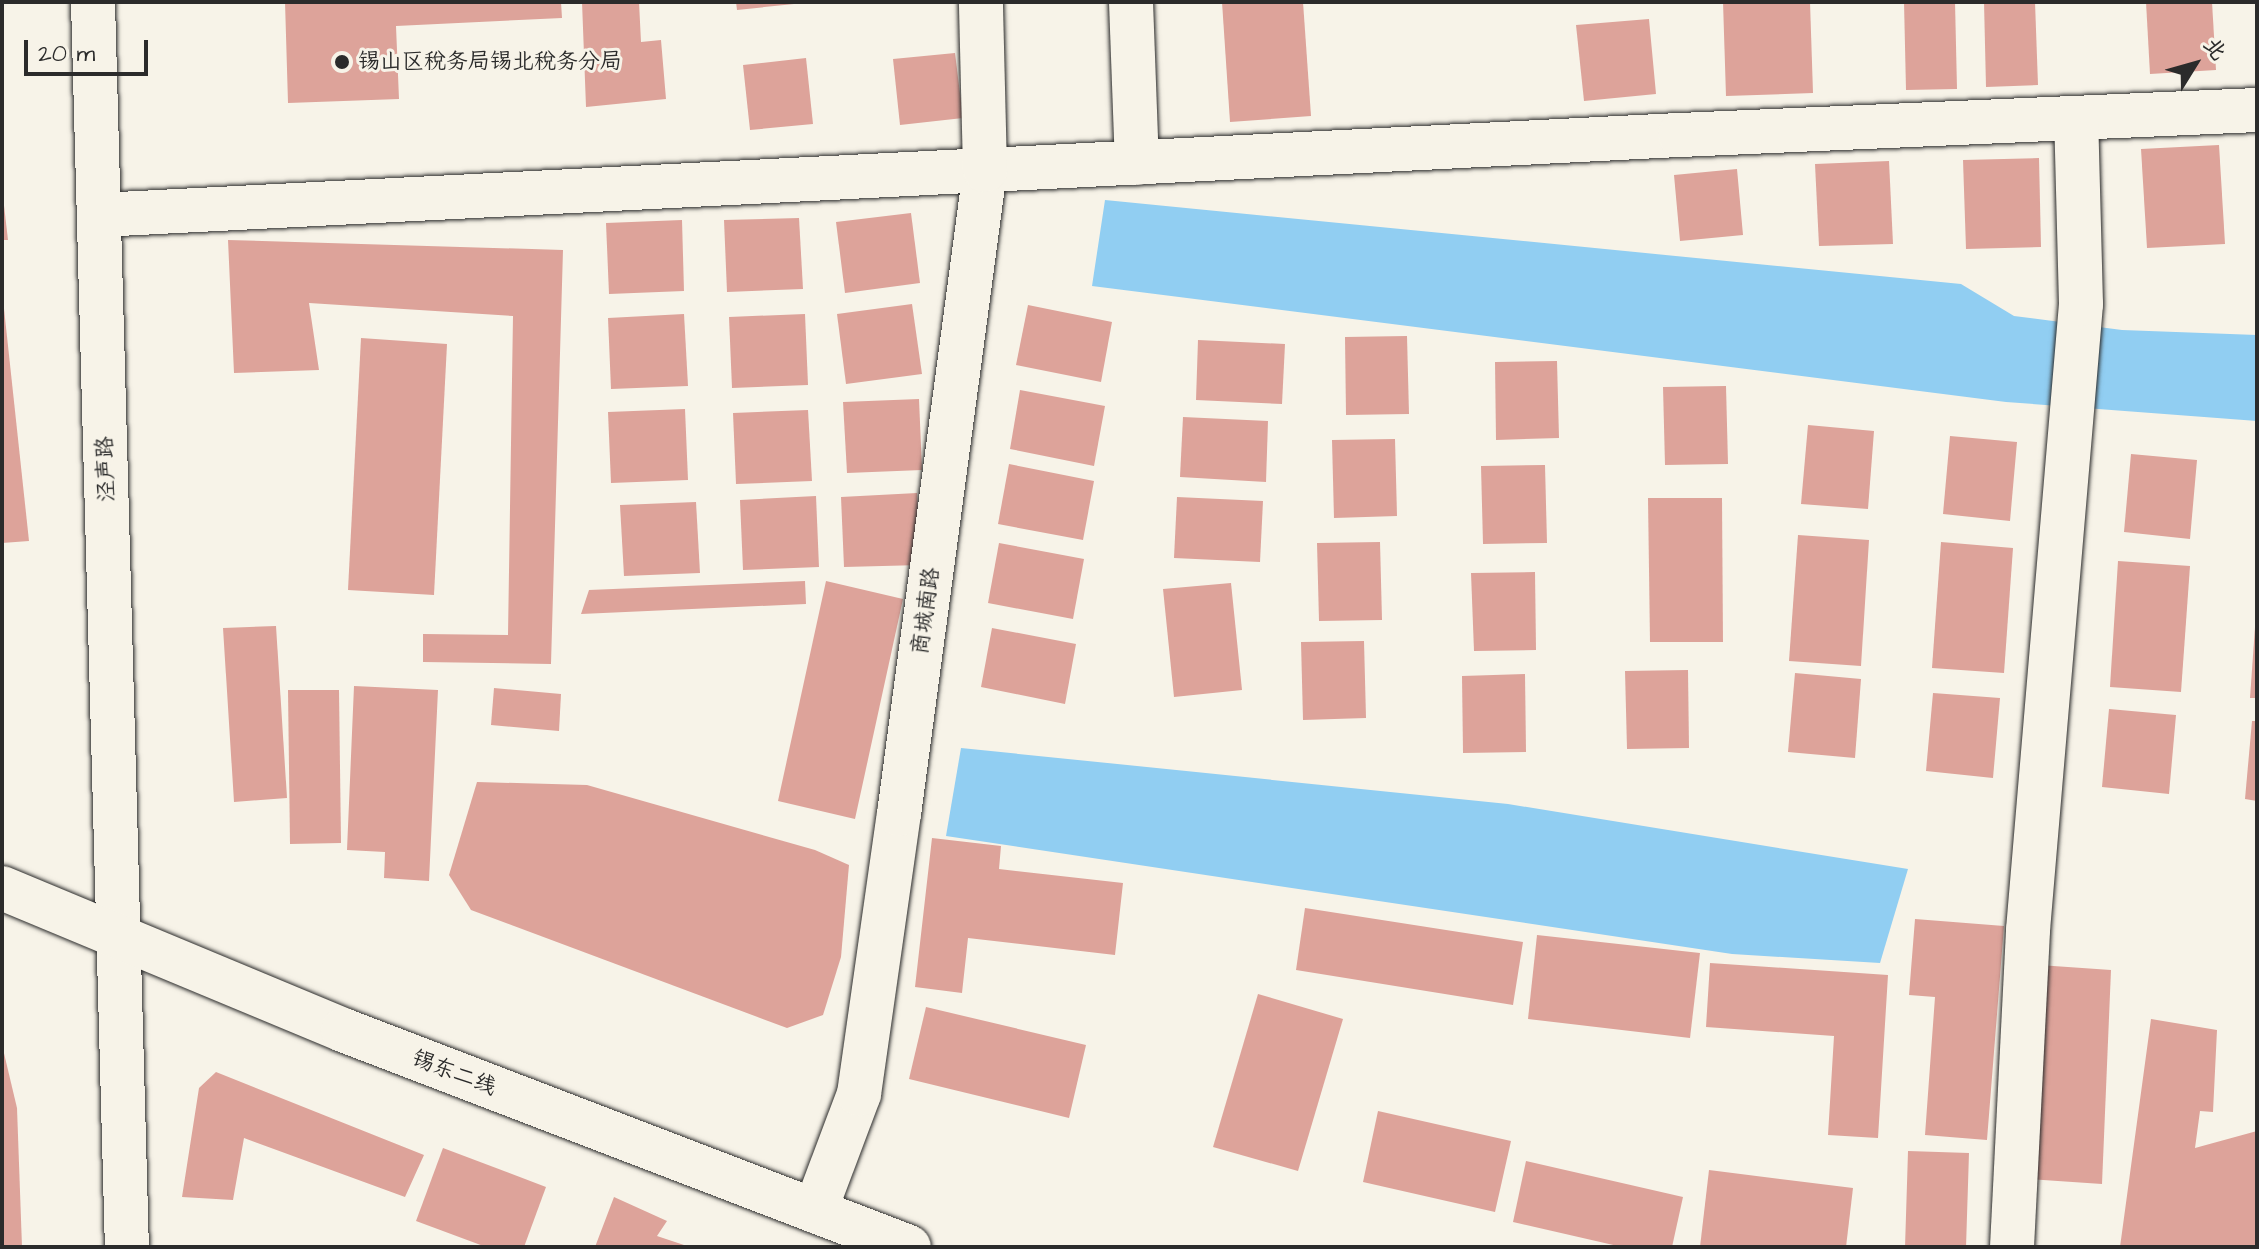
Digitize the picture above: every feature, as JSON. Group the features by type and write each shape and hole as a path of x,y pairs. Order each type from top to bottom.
{"street":[{"name":"泾声路","path":"93,2 127,1247"},
{"name":"商城南路","path":"815,1211 859,1094 985,170 981,2"},
{"path":"1131,2 1137,163"},
{"path":"99,215 2257,110"},
{"path":"2012,1247 2028,930 2081,304 2076,119"},
{"name":"锡东二线","path":"2,888 343,1030 909,1247"}],"water":[{"path":"1105,200 1961,284 2014,316 2122,330 2257,335 2257,421 2006,402 1092,286"},
{"path":"961,748 1508,804 1908,869 1880,963 1732,954 946,836"}],"building":[{"name":"锡山区税务局锡北税务分局","path":"285,2 561,2 562,18 396,26 399,99 288,103"},
{"path":"582,2 639,2 641,42 661,40 666,99 586,107"},
{"path":"736,2 794,2 794,4 737,10"},
{"path":"1222,2 1303,2 1311,116 1230,122"},
{"path":"1723,2 1810,2 1813,93 1726,96"},
{"path":"1904,2 1955,2 1957,89 1906,90"},
{"path":"1984,2 2035,2 2038,85 1986,87"},
{"path":"2146,2 2212,2 2216,70 2150,74"},
{"path":"1649,19 1656,94 1584,101 1576,25"},
{"path":"955,53 963,118 900,125 893,59"},
{"path":"806,58 813,124 750,130 743,65"},
{"path":"2219,145 2225,244 2147,248 2141,149"},
{"path":"2039,158 2041,247 1966,249 1963,160"},
{"path":"1889,161 1893,244 1819,246 1815,164"},
{"path":"1737,169 1743,235 1680,241 1674,175"},
{"path":"2,188 8,240 2,240"},
{"path":"911,213 920,283 845,293 836,222"},
{"path":"799,218 803,289 727,292 724,220"},
{"path":"682,220 684,291 609,294 606,223"},
{"path":"228,240 563,250 551,664 423,662 423,634 508,635 513,316 309,303 319,370 234,373"},
{"path":"2,290 29,541 2,543"},
{"path":"912,304 922,374 846,384 837,314"},
{"path":"1028,305 1112,322 1101,382 1016,365"},
{"path":"684,314 688,386 611,389 608,318"},
{"path":"805,314 808,385 732,388 729,317"},
{"path":"1407,336 1409,414 1346,415 1345,337"},
{"path":"361,338 447,344 434,595 348,590"},
{"path":"1198,340 1285,344 1282,404 1196,400"},
{"path":"1557,361 1559,438 1496,440 1495,362"},
{"path":"1726,386 1728,464 1665,465 1663,387"},
{"path":"1020,390 1105,406 1094,466 1010,449"},
{"path":"919,399 922,470 847,473 843,402"},
{"path":"685,409 688,480 611,483 608,412"},
{"path":"808,410 812,481 736,484 733,413"},
{"path":"1183,417 1268,421 1266,482 1180,477"},
{"path":"1808,425 1874,431 1868,509 1801,504"},
{"path":"1950,436 2017,442 2010,521 1943,514"},
{"path":"1395,439 1397,516 1334,518 1332,440"},
{"path":"2131,454 2197,460 2190,539 2124,532"},
{"path":"1009,464 1094,481 1083,540 998,524"},
{"path":"1545,465 1547,543 1483,544 1481,466"},
{"path":"917,493 921,565 844,567 841,497"},
{"path":"816,496 819,567 743,570 740,500"},
{"path":"1177,497 1263,501 1260,562 1174,558"},
{"path":"1648,498 1722,498 1723,642 1650,642"},
{"path":"696,502 700,573 624,576 620,505"},
{"path":"1798,535 1869,540 1861,666 1789,661"},
{"path":"1380,542 1382,620 1319,621 1317,543"},
{"path":"1941,542 2013,548 2004,673 1932,668"},
{"path":"999,543 1084,559 1073,619 988,603"},
{"path":"2118,561 2190,566 2181,692 2110,687"},
{"path":"1535,572 1536,650 1474,651 1471,573"},
{"path":"805,581 806,604 581,614 589,590"},
{"path":"826,581 903,599 855,819 778,801"},
{"path":"1231,583 1242,690 1174,697 1163,589"},
{"path":"276,626 287,798 234,802 223,628"},
{"path":"2255,627 2257,698 2250,698"},
{"path":"992,628 1076,644 1065,704 981,687"},
{"path":"1364,641 1366,718 1303,720 1301,642"},
{"path":"1688,670 1689,748 1627,749 1625,671"},
{"path":"1795,673 1861,679 1855,758 1788,752"},
{"path":"1525,674 1526,752 1463,753 1462,676"},
{"path":"354,686 438,690 429,881 384,878 385,852 347,850"},
{"path":"494,688 561,694 559,731 491,725"},
{"path":"288,690 339,690 341,843 290,844"},
{"path":"1933,693 2000,698 1993,778 1926,771"},
{"path":"2109,709 2176,715 2169,794 2102,787"},
{"path":"2252,721 2257,721 2257,801 2245,799"},
{"path":"477,782 587,785 815,850 849,865 841,957 823,1015 787,1028 471,910 449,875"},
{"path":"932,838 1001,846 999,869 1123,883 1115,955 968,938 962,993 915,987"},
{"path":"1305,908 1523,942 1513,1005 1296,970"},
{"path":"1915,919 2004,926 1987,1140 1925,1135 1935,997 1909,995"},
{"path":"1537,935 1700,953 1690,1038 1528,1019"},
{"path":"1710,963 1888,975 1878,1138 1828,1135 1834,1036 1706,1027"},
{"path":"2039,965 2111,970 2102,1184 2028,1179"},
{"path":"1258,994 1343,1019 1298,1171 1213,1147"},
{"path":"926,1007 1086,1045 1069,1118 909,1079"},
{"path":"2151,1019 2217,1030 2213,1112 2200,1111 2195,1148 2257,1131 2257,1247 2120,1247"},
{"path":"3,1049 17,1108 22,1247 2,1247"},
{"path":"216,1072 424,1155 405,1197 244,1138 233,1200 182,1197 199,1088"},
{"path":"1378,1111 1511,1141 1495,1212 1363,1182"},
{"path":"443,1148 546,1187 524,1247 486,1247 416,1221"},
{"path":"1908,1151 1969,1153 1966,1247 1905,1247"},
{"path":"1526,1161 1683,1197 1672,1247 1622,1247 1513,1222"},
{"path":"1709,1170 1853,1188 1846,1247 1700,1247"},
{"path":"614,1197 667,1221 657,1236 690,1247 595,1247"}],"place":[{"name":"锡山区税务局锡北税务分局","path":"342,62"}]}
